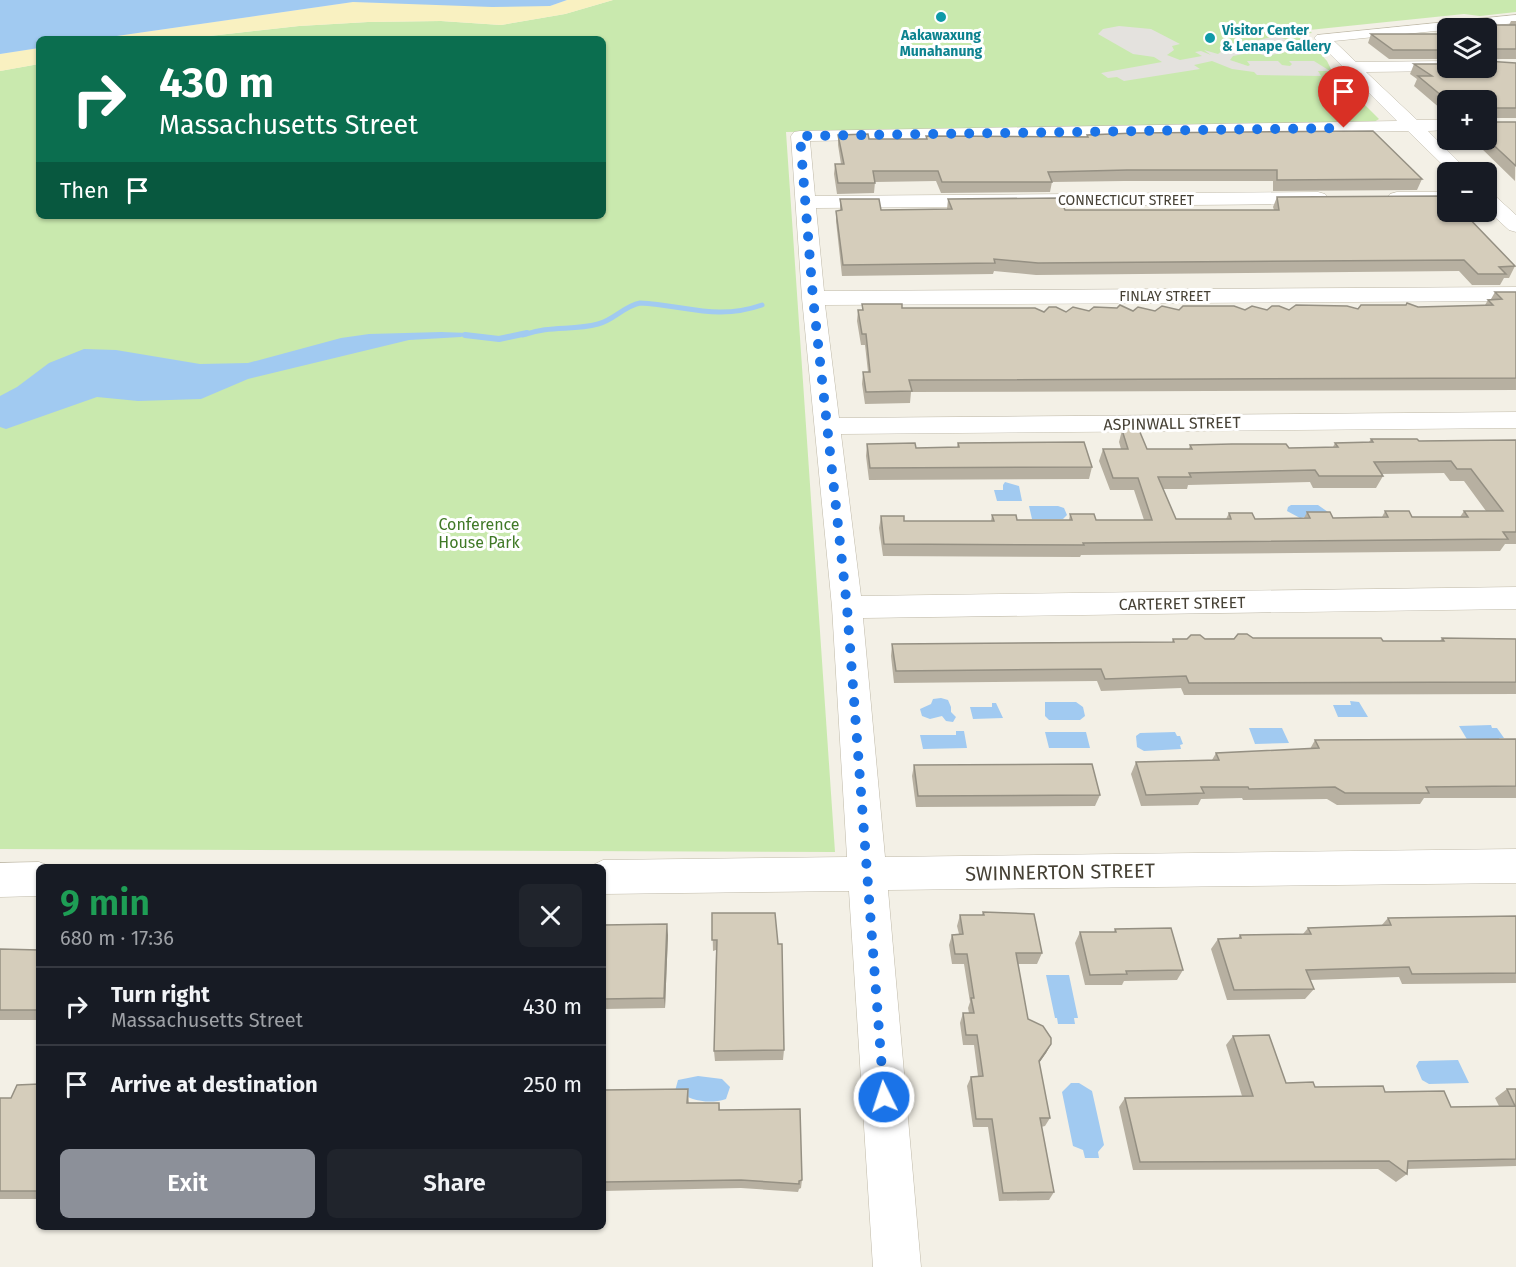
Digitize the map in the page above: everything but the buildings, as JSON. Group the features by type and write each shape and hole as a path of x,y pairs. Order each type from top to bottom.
{"street":[{"path":"1450,162 1322,38 1516,19"},
{"path":"1351,67 1437,66"},
{"path":"897,1267 847,607 813,298 800,136 1437,126"},
{"path":"1497,198 1515,197"},
{"name":"CONNECTICUT STREET","path":"805,202 1337,198"},
{"path":"1372,198 1437,198"},
{"path":"1497,208 1516,226"},
{"name":"FINLAY STREET","path":"813,298 1516,294"},
{"name":"ASPINWALL STREET","path":"828,426 1516,420"},
{"name":"CARTERET STREET","path":"847,607 1516,598"},
{"name":"SWINNERTON STREET","path":"606,877 1516,866"},
{"path":"0,880 36,879"}],"green space":[{"name":"Conference House Park","path":"613,0 1516,0 1516,12 1480,16 1464,14 1309,30 1312,33 1302,34 1327,61 1333,73 1379,119 1369,125 786,132 835,852 0,849 0,71 36,65 36,219 606,219 606,36 210,36 299,26 368,22 441,21 501,25 565,14"}],"sand":[{"path":"567,0 613,0 565,14 501,25 441,21 368,22 299,26 210,36 117,36 353,2 550,6"},
{"path":"36,48 36,65 0,71 0,54"}],"shaded area":[{"path":"1119,26 1151,29 1180,44 1172,46 1174,50 1167,55 1180,60 1202,56 1195,52 1201,51 1211,55 1204,50 1218,54 1223,50 1236,47 1260,45 1254,41 1277,36 1297,44 1293,45 1301,49 1266,56 1254,52 1233,56 1230,60 1248,66 1250,65 1247,61 1278,61 1282,65 1290,66 1292,64 1289,61 1314,61 1330,71 1318,71 1321,76 1257,75 1254,72 1232,69 1212,61 1194,65 1200,69 1124,81 1117,77 1108,78 1101,73 1162,62 1154,57 1133,54 1098,34 1103,29"}],"water":[{"path":"0,0 567,0 550,6 492,7 353,2 117,36 36,36 36,48 0,54"},
{"path":"469,333 461,337 409,340 248,379 201,399 138,401 97,397 6,429 0,427 0,396 17,387 49,363 84,349 116,350 200,364 248,363 341,338 369,334"},
{"path":"1005,482 1019,486 1022,501 997,501 994,490 1003,490"},
{"path":"1291,505 1318,505 1328,512 1300,518 1287,511"},
{"path":"1029,506 1058,506 1064,508 1067,515 1063,519 1032,519"},
{"path":"933,699 948,700 951,712 956,717 953,722 946,721 942,716 930,719 922,716 920,709 931,704"},
{"path":"1350,701 1359,702 1368,717 1338,717 1333,705 1351,705"},
{"path":"1045,702 1076,702 1083,707 1085,716 1080,720 1049,720 1045,716"},
{"path":"992,703 996,703 1003,718 973,719 970,707 992,707"},
{"path":"1491,725 1492,728 1497,728 1504,738 1468,741 1459,726"},
{"path":"1249,728 1282,728 1289,743 1255,744"},
{"path":"956,731 964,731 967,748 923,749 920,735 956,735"},
{"path":"1045,732 1086,732 1090,748 1049,748"},
{"path":"1175,732 1177,736 1180,736 1183,744 1180,745 1181,749 1144,751 1137,747 1136,736 1140,733"},
{"path":"1046,975 1069,975 1078,1018 1074,1018 1075,1024 1058,1024"},
{"path":"1458,1060 1469,1083 1429,1084 1422,1080 1416,1066 1419,1061"},
{"path":"698,1076 722,1079 730,1087 726,1099 713,1102 700,1101 675,1091 678,1080"},
{"path":"1071,1083 1079,1083 1092,1091 1104,1145 1098,1152 1099,1158 1085,1158 1083,1150 1073,1146 1062,1092"}],"waterway":[{"path":"523,335 543,330 598,324 640,303 715,312 745,310 762,305"},
{"path":"465,335 499,339 527,333"}],"place":[{"name":"Aakawaxung Munahanung","path":"941,17"},
{"name":"Visitor Center & Lenape Gallery","path":"1210,38"}],"route":[{"path":"884,1097 847,607 813,298 800,136 1344,128"}]}
